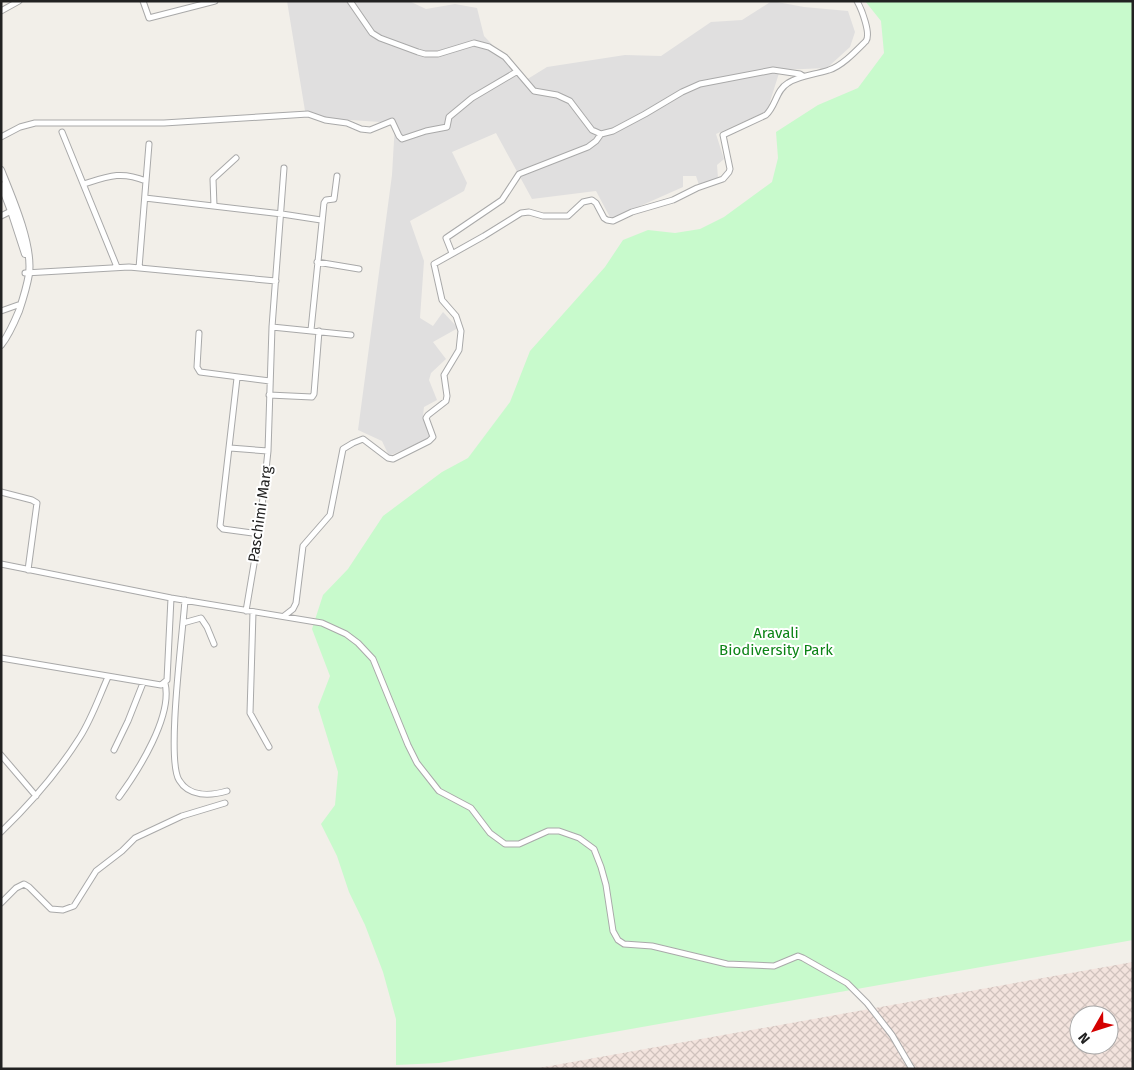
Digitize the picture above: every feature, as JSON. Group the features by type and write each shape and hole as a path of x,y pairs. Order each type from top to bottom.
{"street":[{"path":"1,11 19,1"},
{"path":"143,1 149,18 215,1"},
{"path":"350,1 369,30 380,38 425,54 438,54 467,44 484,44 503,56 534,91 558,96 570,101 592,130 601,134 613,131 682,92 700,84 773,70 803,76"},
{"path":"283,617 293,609 296,603 303,546 330,515 343,449 363,440 374,446 388,458 393,459 430,441 433,437 426,418 446,401 444,375 456,356 461,343 459,322 452,310 442,300 433,266 436,262 521,213 529,212 543,216 568,216 583,202 592,200 604,218 610,221 673,200 697,188 723,179 730,172 730,169 723,134 766,115 783,86 803,76 836,67 868,39 858,1"},
{"path":"1,137 20,127 34,123 164,123 308,114 325,120 347,123 360,129 370,130 392,121 402,139 447,127 449,117 472,98 516,72"},
{"path":"62,132 117,267"},
{"path":"452,253 446,240 447,238 502,200 519,174 588,147 601,134"},
{"path":"139,268 149,144"},
{"path":"214,206 213,178 236,158"},
{"name":"Paschimi Marg","path":"246,611 259,534 268,452 272,327 284,168"},
{"path":"1,170 22,228 29,255 22,303 11,330 1,345"},
{"path":"84,184 119,174 132,176 146,182"},
{"path":"311,330 324,202 334,199 337,176"},
{"path":"1,185 25,254 27,273 10,327 1,340"},
{"path":"145,198 321,220"},
{"path":"1,216 11,211"},
{"path":"317,262 359,269"},
{"path":"27,273 117,267 276,281"},
{"path":"1,311 18,305"},
{"path":"272,327 351,334"},
{"path":"269,395 312,397 314,394 319,331"},
{"path":"199,334 198,370 203,373 270,381"},
{"path":"237,378 220,528 259,534"},
{"path":"230,448 268,452"},
{"path":"1,492 37,503 28,570"},
{"path":"1,564 171,598 332,626 346,634 366,651 377,667 387,698 417,763 439,792 471,808 490,833 497,840 505,844 519,844 548,831 559,830 579,838 594,849 601,866 611,908 613,931 618,940 624,944 652,946 727,964 774,966 798,956 803,958 847,983 860,996 892,1035 912,1069"},
{"path":"118,797 137,770 157,731 167,695 165,683 168,674 171,598"},
{"path":"185,600 176,716 175,771 181,783 192,791 209,795 227,792"},
{"path":"253,612 250,713 269,747"},
{"path":"183,623 201,618 214,644"},
{"path":"1,658 156,686 165,683"},
{"path":"1,832 56,772 80,736 108,677"},
{"path":"114,750 143,683"},
{"path":"1,755 36,796"},
{"path":"1,902 16,888 24,884 51,908 68,910 76,904 96,871 122,851 135,838 182,816 225,803"}],"shaded area":[{"path":"287,1 409,1 426,9 455,4 477,8 484,36 526,80 547,67 625,55 661,56 711,22 742,20 772,1 804,7 848,11 855,32 850,47 827,68 780,70 767,111 716,134 724,159 717,165 718,178 699,185 696,176 683,176 683,187 611,219 596,191 532,199 496,133 452,152 467,183 464,191 410,221 424,261 420,318 433,326 443,312 458,328 433,342 446,359 431,373 429,380 437,400 424,407 423,416 430,438 389,456 382,441 358,430 392,175 395,123 306,117"},
{"path":"1133,962 1133,1069 533,1069"}],"green space":[{"name":"Aravali Biodiversity Park","path":"865,1 1133,1 1133,940 439,1063 396,1065 396,1019 383,972 365,925 349,892 337,856 321,824 335,805 338,772 318,707 330,676 312,629 323,595 348,569 383,516 442,472 468,458 510,402 530,351 605,267 623,240 648,230 675,233 700,229 724,217 772,182 778,158 776,132 818,105 858,88 884,53 881,21"}]}
